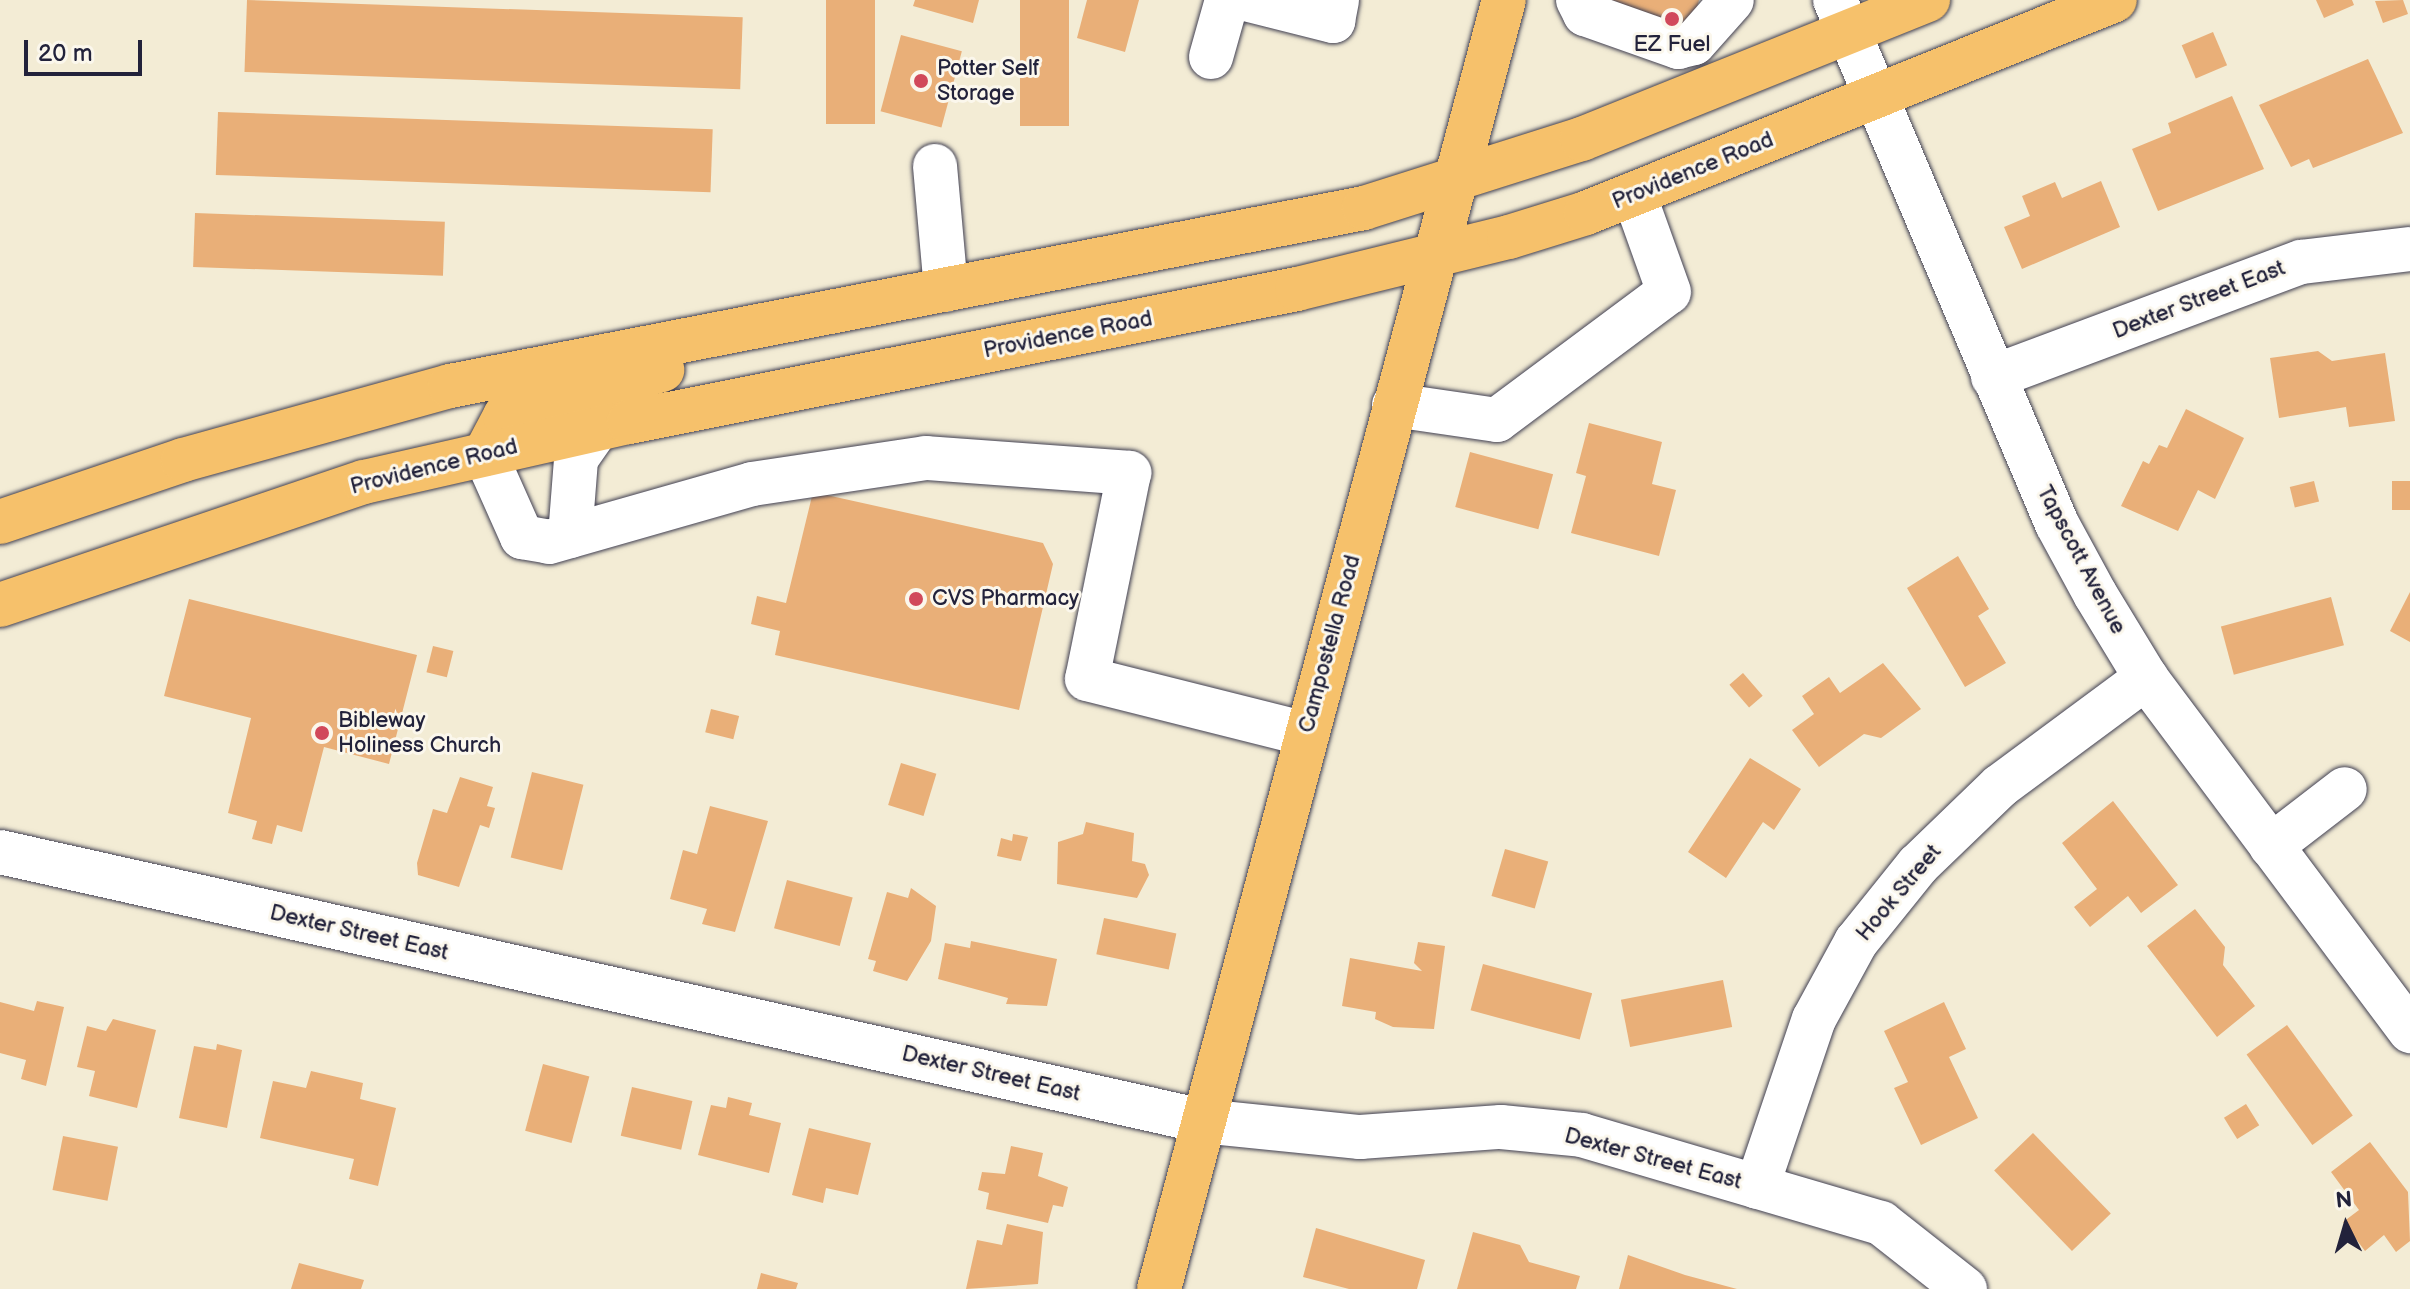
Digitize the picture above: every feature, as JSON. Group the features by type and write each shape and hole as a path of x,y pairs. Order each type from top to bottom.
{"main road":[{"name":"Campostella Road","path":"1159,1289 1504,0"},
{"path":"0,522 333,416 756,323 1268,231 1455,182 1842,16 1928,0"},
{"name":"Providence Road","path":"0,605 205,532 485,454 1435,257 1634,194 2115,0"},
{"path":"485,454 505,416 699,360 756,323"}],"street":[{"path":"1211,57 1227,0"},
{"path":"1249,0 1333,21 1337,0"},
{"path":"1578,0 1585,14 1678,47 1694,43 1732,0"},
{"name":"Tapscott Avenue","path":"1842,16 2057,524 2146,678 2410,1031"},
{"path":"935,166 946,290"},
{"path":"1394,405 1497,420 1669,292 1634,194"},
{"name":"Dexter Street East","path":"1993,377 2301,262 2410,249"},
{"path":"570,536 576,459 597,429"},
{"path":"485,454 522,537 549,542 752,484 926,458 1129,473 1087,679 1306,734"},
{"name":"Hook Street","path":"1757,1187 1814,1019 1856,942 1918,865 2000,786 2146,678"},
{"path":"2271,846 2345,789"},
{"name":"Dexter Street East","path":"0,852 1202,1121 1360,1137 1501,1127 1582,1135 1881,1223 1965,1289"}],"building":[{"path":"247,0 743,17 740,89 244,72"},
{"path":"826,0 875,0 875,124 826,124"},
{"path":"915,0 979,0 973,23 913,6"},
{"path":"1020,0 1069,0 1069,126 1020,126"},
{"path":"1087,0 1139,0 1125,52 1077,38"},
{"name":"EZ Fuel","path":"1611,0 1699,0 1691,31"},
{"path":"2316,0 2352,0 2354,5 2324,18"},
{"path":"2403,0 2408,14 2383,23 2375,1"},
{"path":"2213,32 2227,65 2196,78 2182,45"},
{"name":"Potter Self Storage","path":"901,35 962,51 941,128 881,111"},
{"path":"2368,59 2403,133 2313,168 2309,159 2291,167 2259,105"},
{"path":"2232,96 2264,169 2158,211 2132,149 2171,133 2168,123"},
{"path":"218,112 713,129 710,192 216,175"},
{"path":"2101,181 2120,227 2022,269 2004,227 2030,216 2022,196 2055,182 2062,198"},
{"path":"195,213 445,222 443,276 193,267"},
{"path":"2318,351 2332,361 2385,353 2395,421 2349,427 2346,407 2279,418 2270,358"},
{"path":"2186,409 2244,438 2215,499 2198,490 2178,531 2121,506 2143,461 2149,464 2159,445 2167,448"},
{"path":"1589,423 1662,442 1652,484 1676,490 1659,556 1571,533 1586,476 1576,473"},
{"path":"1470,452 1553,474 1538,529 1455,507"},
{"path":"2314,481 2319,501 2295,507 2290,487"},
{"path":"2392,481 2410,481 2410,510 2392,510"},
{"name":"CVS Pharmacy","path":"813,492 1043,543 1053,564 1019,710 775,655 780,631 751,624 757,596 786,603"},
{"path":"1958,556 1989,609 1978,616 2006,663 1965,687 1907,588"},
{"path":"2410,592 2410,642 2390,631"},
{"path":"2331,597 2344,645 2234,675 2221,627"},
{"name":"Bibleway Holiness Church","path":"189,599 417,655 389,764 324,747 302,832 277,825 272,844 252,839 257,821 228,813 251,718 164,696"},
{"path":"433,646 453,651 447,677 426,672"},
{"path":"1883,663 1921,709 1881,738 1864,734 1819,767 1792,730 1814,714 1802,696 1829,677 1840,693"},
{"path":"1743,673 1763,696 1749,707 1729,685"},
{"path":"711,709 739,716 733,739 705,732"},
{"path":"1750,758 1801,789 1774,830 1763,822 1726,878 1688,852"},
{"path":"901,763 936,774 924,816 888,805"},
{"path":"532,772 583,785 562,870 511,857"},
{"path":"460,777 493,787 487,806 495,808 489,828 480,825 459,887 418,875 417,863 433,809 447,813"},
{"path":"2113,801 2178,885 2141,913 2128,896 2090,927 2074,907 2097,889 2062,843"},
{"path":"710,806 768,821 735,932 702,924 707,909 670,899 683,850 697,854"},
{"path":"1086,822 1134,833 1132,861 1145,864 1149,875 1137,898 1057,884 1058,842 1083,834"},
{"path":"1013,834 1028,837 1021,861 997,856 1001,838 1012,841"},
{"path":"1505,849 1548,861 1535,909 1491,896"},
{"path":"787,880 853,898 840,946 774,928"},
{"path":"911,888 936,906 931,941 907,981 873,971 876,961 868,959 887,892 908,898"},
{"path":"2195,909 2225,947 2223,965 2255,1006 2217,1037 2147,946"},
{"path":"1104,918 1176,933 1169,970 1096,954"},
{"path":"971,941 1057,959 1047,1006 1006,1004 1008,998 938,979 945,943 970,948"},
{"path":"1418,942 1445,946 1434,1029 1393,1027 1375,1019 1376,1012 1342,1006 1350,958 1422,971 1414,963"},
{"path":"1483,964 1592,993 1580,1040 1471,1010"},
{"path":"1723,980 1732,1027 1630,1047 1621,1000"},
{"path":"37,1001 64,1007 46,1086 21,1079 26,1060 0,1053 0,1002 34,1011"},
{"path":"1944,1002 1966,1049 1949,1057 1978,1118 1921,1145 1894,1088 1908,1082 1884,1031"},
{"path":"113,1019 156,1030 137,1108 89,1096 95,1071 77,1067 87,1026 106,1031"},
{"path":"2287,1025 2353,1116 2312,1145 2247,1054"},
{"path":"217,1044 242,1050 227,1128 179,1118 194,1046 216,1050"},
{"path":"543,1064 589,1076 572,1143 525,1131"},
{"path":"311,1071 363,1083 360,1099 396,1108 378,1186 349,1179 354,1159 260,1138 273,1081 306,1088"},
{"path":"632,1087 692,1101 681,1150 621,1136"},
{"path":"728,1097 752,1103 749,1115 781,1123 769,1173 698,1155 711,1105 726,1108"},
{"path":"2246,1104 2259,1125 2237,1139 2224,1118"},
{"path":"809,1128 871,1143 858,1195 826,1188 823,1203 792,1195"},
{"path":"2033,1133 2111,1214 2072,1251 1994,1171"},
{"path":"63,1136 118,1147 107,1201 53,1190"},
{"path":"2370,1142 2408,1192 2410,1241 2396,1252 2384,1235 2365,1251 2343,1222 2359,1210 2331,1172"},
{"path":"1011,1146 1043,1153 1038,1176 1068,1187 1063,1207 1053,1205 1048,1223 986,1209 989,1193 978,1190 982,1172 1005,1174"},
{"path":"1007,1224 1043,1232 1038,1284 966,1289 977,1240 1002,1245"},
{"path":"1316,1228 1425,1260 1417,1289 1349,1289 1303,1277"},
{"path":"1473,1232 1520,1245 1529,1262 1580,1276 1576,1289 1457,1289"},
{"path":"1628,1255 1685,1275 1737,1289 1619,1289"},
{"path":"299,1263 364,1280 361,1289 291,1289"},
{"path":"761,1273 798,1283 796,1289 757,1289"}],"place":[{"name":"EZ Fuel","path":"1672,19"},
{"name":"Potter Self Storage","path":"921,81"},
{"name":"CVS Pharmacy","path":"916,599"},
{"name":"Bibleway Holiness Church","path":"322,733"}]}
